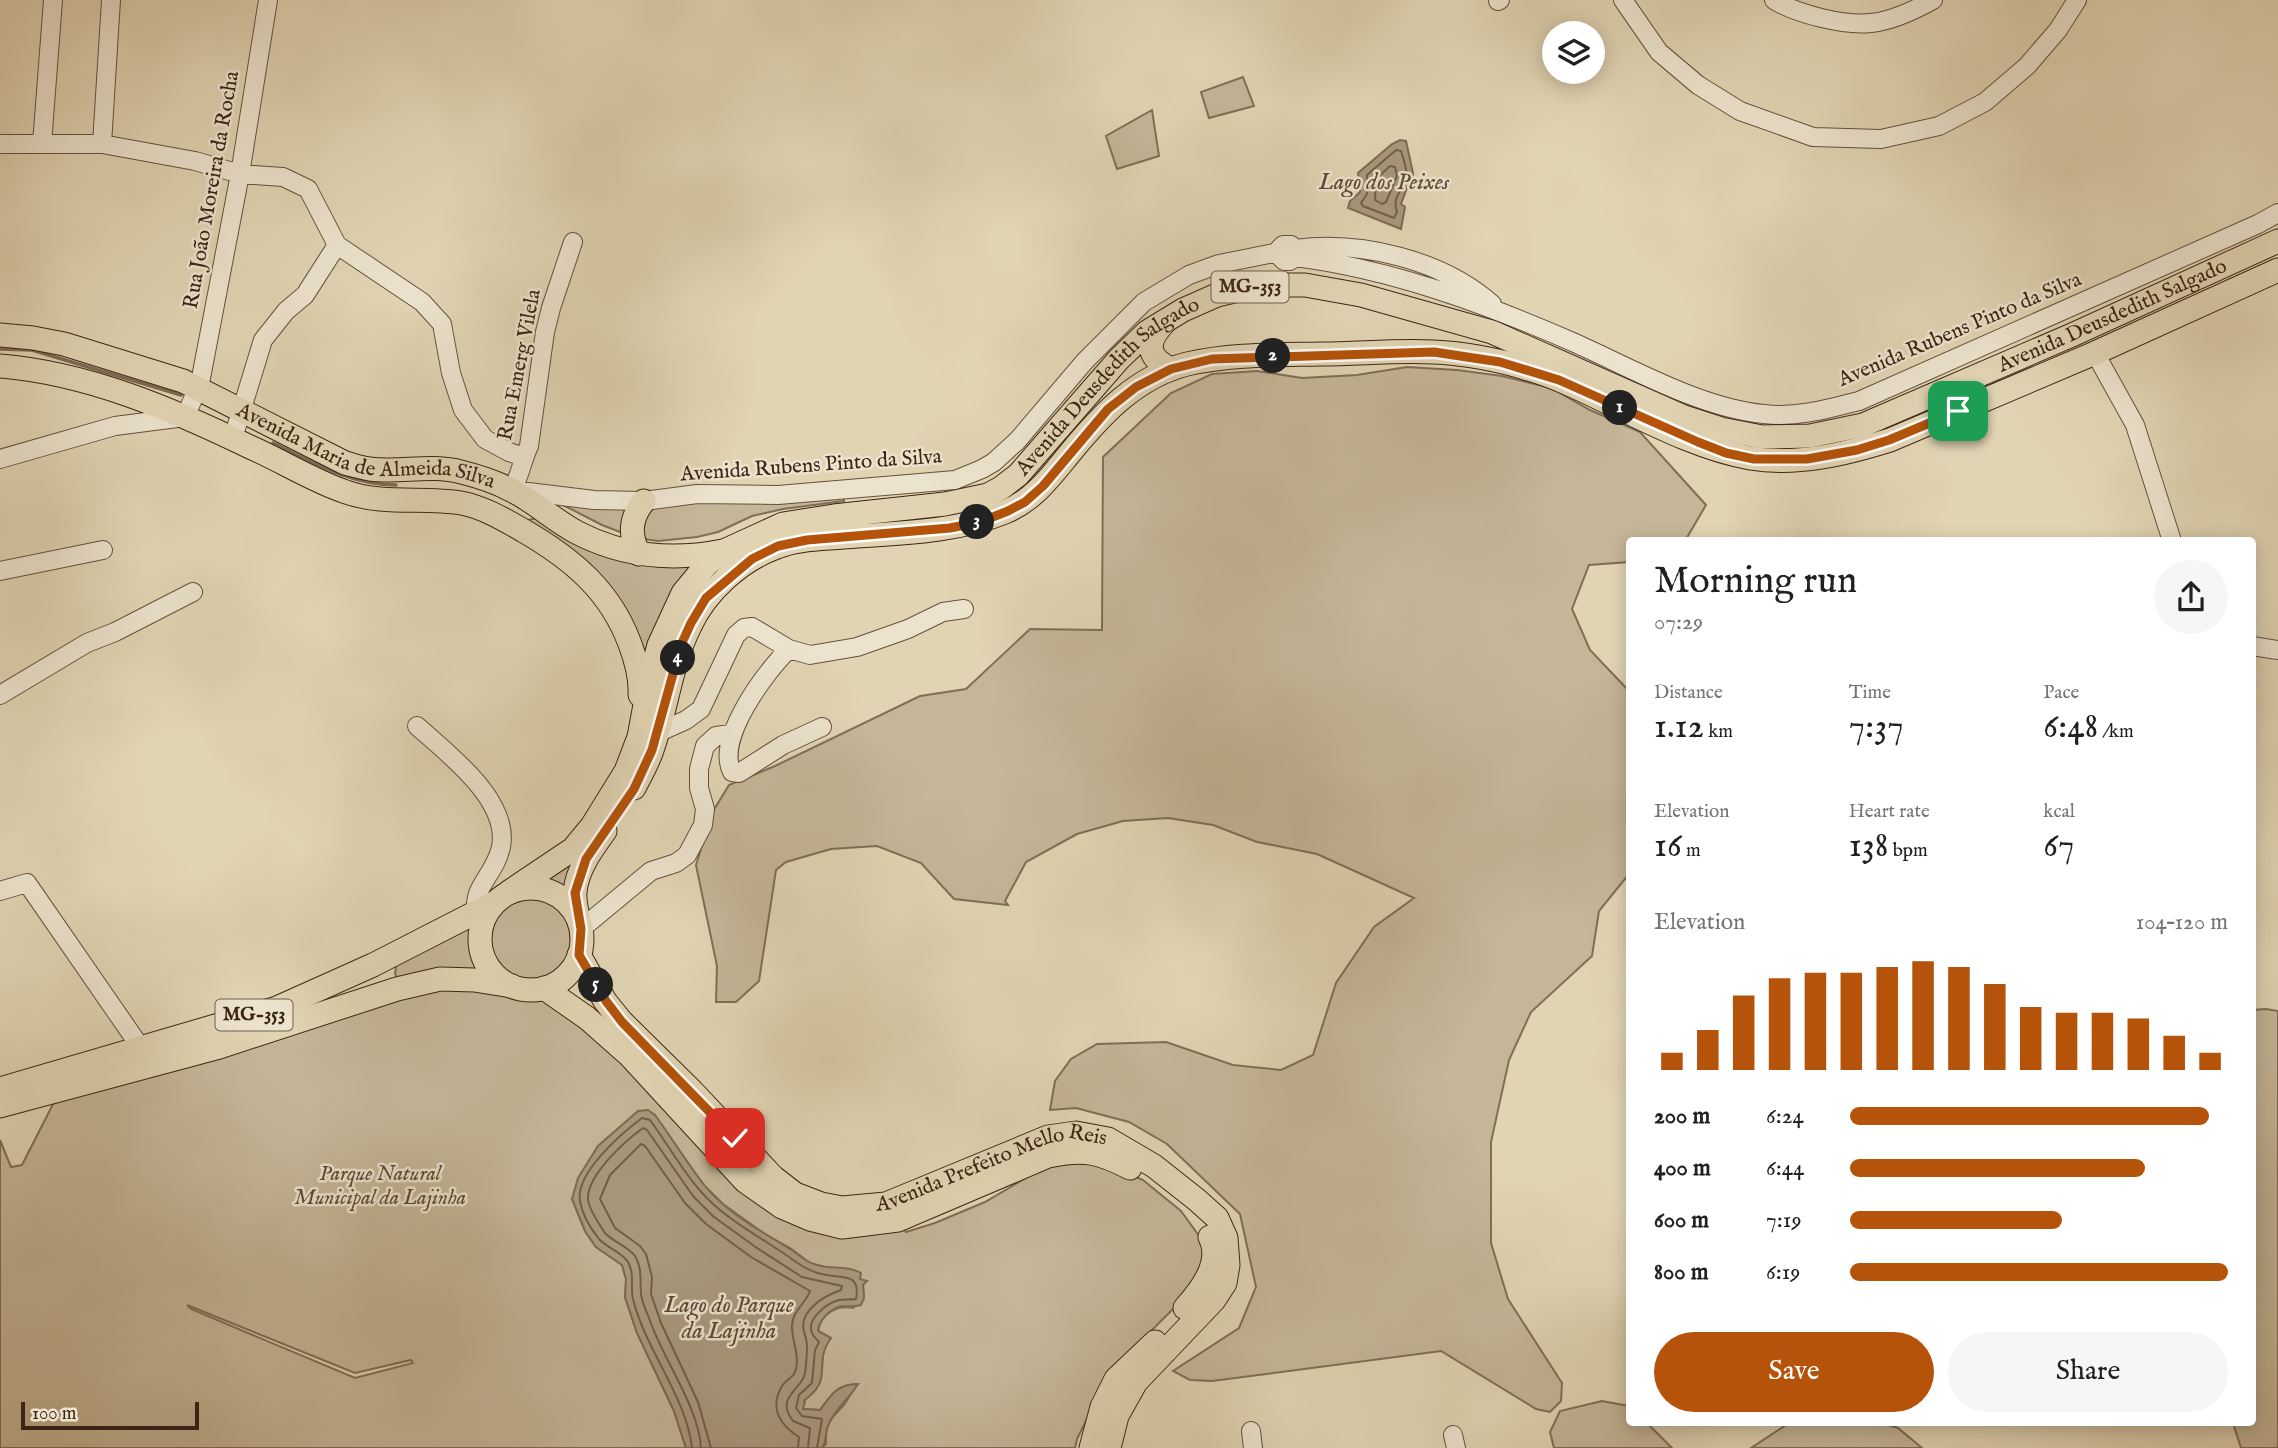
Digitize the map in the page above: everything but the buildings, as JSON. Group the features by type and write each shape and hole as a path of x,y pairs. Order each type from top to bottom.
{"main road":[{"name":"Avenida Deusdedith Salgado","path":"580,925 575,893 586,859 634,789 652,750 648,735 649,682 659,645 683,593 707,564 726,550 783,524 945,504 988,495 1018,475 1119,359 1147,332 1183,310 1217,295 1260,285 1288,261 1361,295 1496,322 1684,417 1721,429 1762,437 1821,435 1863,425 2072,335 2278,241"},
{"name":"Avenida Deusdedith Salgado","path":"492,903 573,849 592,826 648,735 691,623 706,598 752,559 778,546 807,540 950,528 980,522 1008,511 1025,502 1043,486 1108,409 1136,387 1171,369 1228,357 1434,352 1530,369 1660,427 1726,453 1754,459 1780,460 1836,455 1889,440 2095,353 2278,270"},
{"path":"1166,321 1156,332 1150,346 1160,364 1171,369"},
{"path":"1434,352 1469,345 1496,322"},
{"name":"Avenida Maria de Almeida Silva","path":"0,335 64,344 108,356 198,388 345,463 370,469 447,469 462,472 547,502 578,533 617,549 639,554 673,556 702,555 726,550"},
{"name":"Avenida Maria de Almeida Silva","path":"0,366 29,369 99,386 185,417 346,492 378,498 461,503 477,507 554,549 599,588 622,624 634,654 648,735"},
{"path":"421,500 431,495 461,496 514,516 524,516 547,502"},
{"path":"639,554 631,531 638,509 644,501"},
{"name":"MG-353","path":"0,1088 277,1008 394,954 522,888 550,891 567,904 580,925 579,955"},
{"path":"492,903 484,917 480,933 481,949 492,971 512,986"},
{"path":"394,954 392,974 397,989"},
{"path":"544,988 566,976 579,955"},
{"name":"Avenida Prefeito Mello Reis","path":"579,955 606,1001 622,1022 773,1177 795,1194 842,1208 886,1205 1048,1137 1076,1133 1108,1139 1154,1166 1217,1218 1226,1238 1228,1265 1225,1283 1214,1300 1136,1382 1117,1416 1109,1448"},
{"name":"MG-353","path":"0,1107 216,1048 397,989 440,979 474,980 522,989 544,988"},
{"name":"Avenida Prefeito Mello Reis","path":"544,988 587,1018 630,1056 745,1181 782,1207 810,1219 842,1227 898,1220 1048,1156 1073,1151 1104,1154 1145,1175 1187,1206 1204,1224 1214,1243 1212,1265 1202,1289 1116,1379 1102,1407 1090,1448"}],"street":[{"path":"42,144 53,0"},
{"path":"102,144 111,0"},
{"name":"Rua João Moreira da Rocha","path":"185,417 198,388 240,174 268,0"},
{"path":"1623,0 1659,52 1698,85 1740,111 1813,136 1881,139 1939,126 1984,102 2027,66 2059,30 2077,0"},
{"path":"1774,0 1828,20 1871,23 1905,14 1933,0"},
{"path":"0,144 102,144 195,161 240,174 283,177 308,189 337,245 305,295 286,311 262,340 233,438"},
{"name":"Avenida Rubens Pinto da Silva","path":"547,502 644,501 697,494 778,495 955,480 972,474 994,462 1017,441 1085,360 1144,302 1189,275 1219,264 1288,261 1348,266 1420,285 1496,322 1711,401 1764,414 1792,415 1823,411 1859,401 2277,213"},
{"name":"Rua Emerg Vilela","path":"512,490 530,446 545,332 573,242"},
{"name":"Rua Emerg Vilela","path":"337,245 422,302 442,324 451,373 463,410 485,439 524,457"},
{"name":"Avenida Rubens Pinto da Silva","path":"1288,261 1308,247 1352,249 1428,265 1469,287 1491,303 1496,322"},
{"path":"1420,285 1427,282 1431,271 1428,265"},
{"path":"2095,353 2135,425 2171,537"},
{"path":"0,459 115,426 185,417"},
{"path":"0,571 103,550"},
{"path":"0,695 68,652 193,592"},
{"path":"648,735 686,720 701,709 736,635 744,628 752,626 789,649 810,655 857,647 908,629 943,612 964,609"},
{"path":"2256,647 2278,650"},
{"path":"789,649 774,663 752,695 731,734 729,766 732,772 739,773 783,744 822,727"},
{"path":"417,726 475,779 488,798 500,824 501,844 496,866 478,893 492,903"},
{"path":"580,925 651,871 677,863 687,855 703,825 705,809 699,788 699,769 705,746 716,736 731,734"},
{"path":"0,891 27,883 141,1048"}],"green space":[{"path":"1243,77 1254,106 1209,118 1201,92"},
{"path":"1152,110 1159,156 1117,169 1106,136"},
{"path":"1407,367 1457,370 1502,376 1551,388 1590,410 1640,432 1706,505 1687,537 1626,537 1626,562 1589,565 1572,609 1590,650 1626,688 1626,878 1599,911 1592,956 1531,1012 1509,1060 1491,1142 1491,1243 1508,1299 1562,1383 1561,1401 1550,1412 1536,1409 1441,1351 1212,1381 1190,1380 1173,1371 1239,1328 1256,1287 1240,1214 1167,1144 1129,1122 1076,1108 1050,1110 1055,1081 1071,1059 1097,1044 1166,1042 1233,1065 1281,1070 1313,1055 1336,983 1374,927 1414,898 1317,854 1257,842 1213,825 1168,818 1123,821 1077,834 1026,862 1005,901 1008,905 954,899 921,863 877,846 831,849 786,862 776,870 759,981 736,1002 716,1002 717,966 696,865 712,813 729,785 775,766 920,696 966,689 1030,629 1102,630 1103,457 1171,393 1212,374 1257,371 1302,378 1357,375"},
{"path":"844,498 844,501 752,516 718,532 697,537 658,541 637,538 649,508 705,501 780,503"},
{"path":"561,504 627,508 628,535 602,525"},
{"path":"537,518 579,539 699,559 663,610 644,653 523,521"},
{"path":"576,861 568,901 555,888 536,882"},
{"path":"530,893 548,897 563,907 573,922 577,940 573,958 563,973 548,983 530,987 512,983 497,973 487,958 483,940 487,922 497,907 512,897"},
{"path":"483,919 480,938 482,954 501,983 400,987 395,973 398,955"},
{"name":"Parque Natural Municipal da Lajinha","path":"502,989 542,997 569,1010 741,1184 904,1229 906,1232 985,1202 1050,1164 1101,1161 1143,1180 1181,1211 1202,1240 1203,1260 1197,1285 1110,1372 1075,1448 822,1448 826,1444 826,1429 831,1419 857,1384 839,1389 820,1410 802,1409 804,1401 821,1375 824,1351 831,1338 818,1331 819,1325 826,1315 835,1309 853,1308 864,1298 863,1285 849,1271 810,1263 723,1204 706,1187 572,1199 585,1231 596,1247 622,1265 626,1279 625,1297 637,1333 674,1411 686,1448 0,1448 0,1140 11,1167 22,1165 54,1102 427,990","holes":["187,1305 355,1373 411,1360 413,1363 355,1378"]},
{"path":"2256,1010 2278,1011 2278,1448 2241,1448 2234,1426 2256,1426"},
{"path":"1602,1401 1626,1405 1626,1426 1650,1426 1672,1448 1554,1448 1550,1432 1560,1411"},
{"path":"1784,1426 1892,1426 1898,1428 1922,1448 1751,1448"}],"water":[{"name":"Lago dos Peixes","path":"1400,140 1406,141 1413,173 1412,188 1407,188 1401,204 1405,207 1401,229 1348,208 1350,201 1360,192 1358,173"},
{"name":"Lago do Parque da Lajinha","path":"648,1110 655,1115 705,1186 733,1212 809,1262 855,1270 861,1273 860,1279 867,1281 863,1285 864,1298 861,1305 834,1309 826,1315 819,1327 818,1331 831,1338 824,1352 820,1383 804,1401 803,1409 820,1410 840,1388 858,1384 830,1421 822,1448 686,1448 674,1411 637,1333 625,1297 626,1279 622,1265 596,1247 585,1231 572,1199 578,1178 598,1146 638,1111"}],"waterway":[{"path":"0,349 32,350 181,395"},
{"path":"273,443 347,477 396,485"}],"route":[{"path":"735,1138 622,1022 606,1001 579,955 581,929 575,893 586,859 634,789 652,750 681,645 691,623 706,598 752,559 778,546 807,540 950,528 980,522 1008,511 1025,502 1043,486 1108,409 1136,387 1171,369 1228,357 1434,352 1500,362 1559,380 1660,427 1726,453 1754,459 1807,459 1836,455 1889,440 1958,411"}]}
